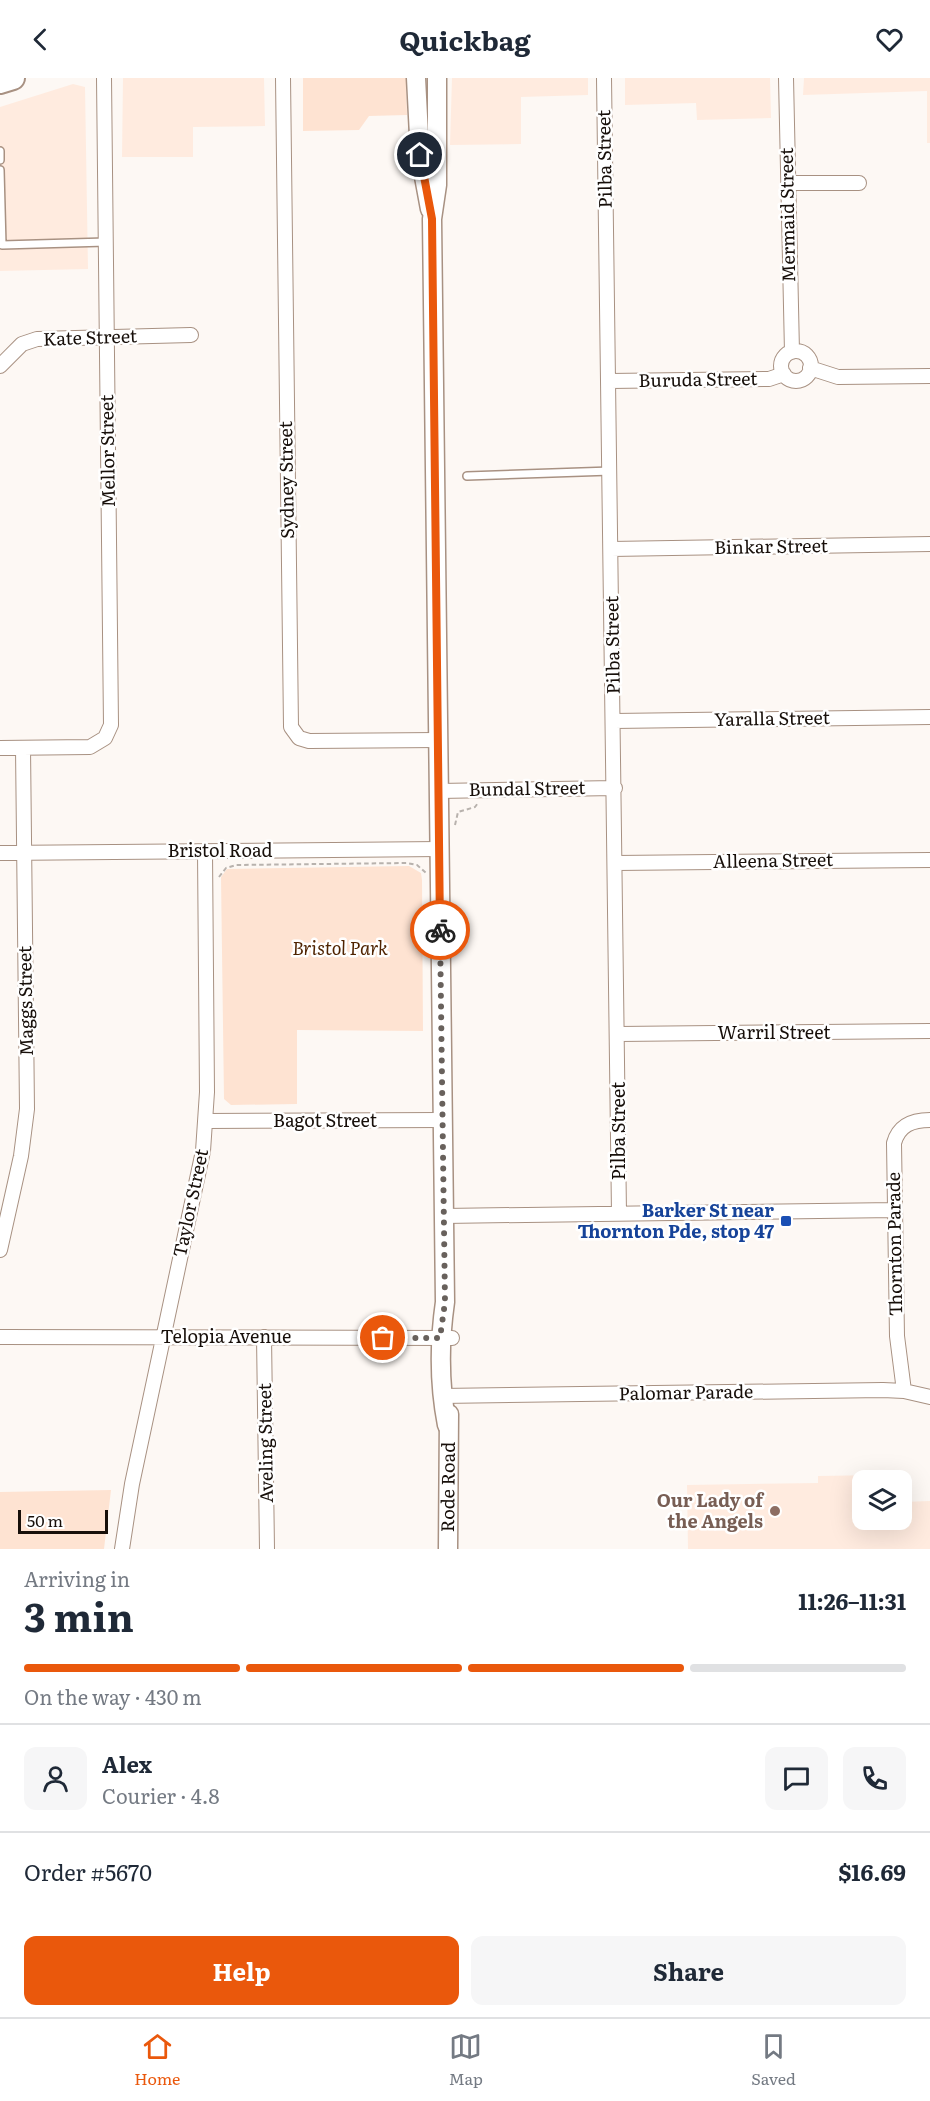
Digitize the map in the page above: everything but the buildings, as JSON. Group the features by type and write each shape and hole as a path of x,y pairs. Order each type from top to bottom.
{"highway":[{"path":"0,82 13,78"}],"main road":[{"name":"Rode Road","path":"416,78 420,155 432,219"},
{"name":"Rode Road","path":"437,78 437,185 432,219 448,1549"}],"street":[{"name":"Mellor Street","path":"23,748 90,747 105,738 111,725 104,78"},
{"name":"Sydney Street","path":"283,78 291,727 296,736 309,741 438,740"},
{"name":"Pilba Street","path":"604,78 619,1034 619,1213"},
{"name":"Mermaid Street","path":"786,78 792,352"},
{"path":"788,183 859,183"},
{"name":"Kate Street","path":"0,366 14,350 30,340 191,336"},
{"path":"792,352 806,355 810,369 806,377 797,380 784,374 782,361 792,352"},
{"path":"810,369 838,377 930,376"},
{"name":"Buruda Street","path":"610,381 769,379 784,374"},
{"name":"Binkar Street","path":"611,549 930,544"},
{"name":"Yaralla Street","path":"614,721 930,717"},
{"path":"0,748 23,748"},
{"name":"Maggs Street","path":"0,1250 21,1156 27,1109 23,748"},
{"name":"Bundal Street","path":"439,791 615,788"},
{"name":"Bristol Road","path":"0,853 440,849"},
{"name":"Taylor Street","path":"122,1549 132,1484 202,1151 206,1121 206,852"},
{"name":"Alleena Street","path":"616,863 930,860"},
{"name":"Warril Street","path":"619,1034 930,1031"},
{"name":"Bagot Street","path":"206,1121 443,1120"},
{"name":"Thornton Parade","path":"904,1391 897,1336 896,1137 908,1124 930,1120"},
{"path":"444,1216 895,1210"},
{"name":"Telopia Avenue","path":"0,1337 446,1338"},
{"name":"Aveling Street","path":"264,1337 267,1549"},
{"name":"Palomar Parade","path":"447,1396 904,1391 930,1398"}],"lane":[{"path":"0,150 0,160"},
{"path":"0,170 2,245 106,242"},
{"path":"467,476 611,471"}],"path":[{"path":"455,829 458,812 475,807 490,790"},
{"path":"218,883 222,870 236,865 407,863 417,865 424,873 429,873"}],"shaded area":[{"path":"123,78 264,78 265,126 193,127 193,157 122,157"},
{"path":"452,78 588,78 588,95 521,97 521,144 450,145"},
{"path":"625,78 770,78 771,118 697,120 696,103 625,105"},
{"path":"804,78 930,78 930,143 927,143 927,91 803,95"},
{"path":"73,84 85,87 88,269 0,271 0,107"},
{"name":"Our Lady of the Angels","path":"852,1475 852,1530 912,1530 912,1502 930,1501 930,1549 688,1549 687,1485 818,1483 818,1476"}],"green space":[{"path":"303,78 406,78 407,115 369,116 359,130 303,131"},
{"name":"Bristol Park","path":"409,866 421,873 422,880 423,1031 297,1030 297,1104 231,1105 224,1099 221,877 227,869"},
{"path":"111,1490 104,1549 0,1549 0,1492"}],"way so far":[{"path":"383,1338 440,1338 445,1302 440,930"}],"place":[{"name":"Barker St near Thornton Pde, stop 47","path":"786,1221"},
{"name":"Our Lady of the Angels","path":"775,1511"}],"route":[{"path":"420,155 432,219 440,930"}]}
